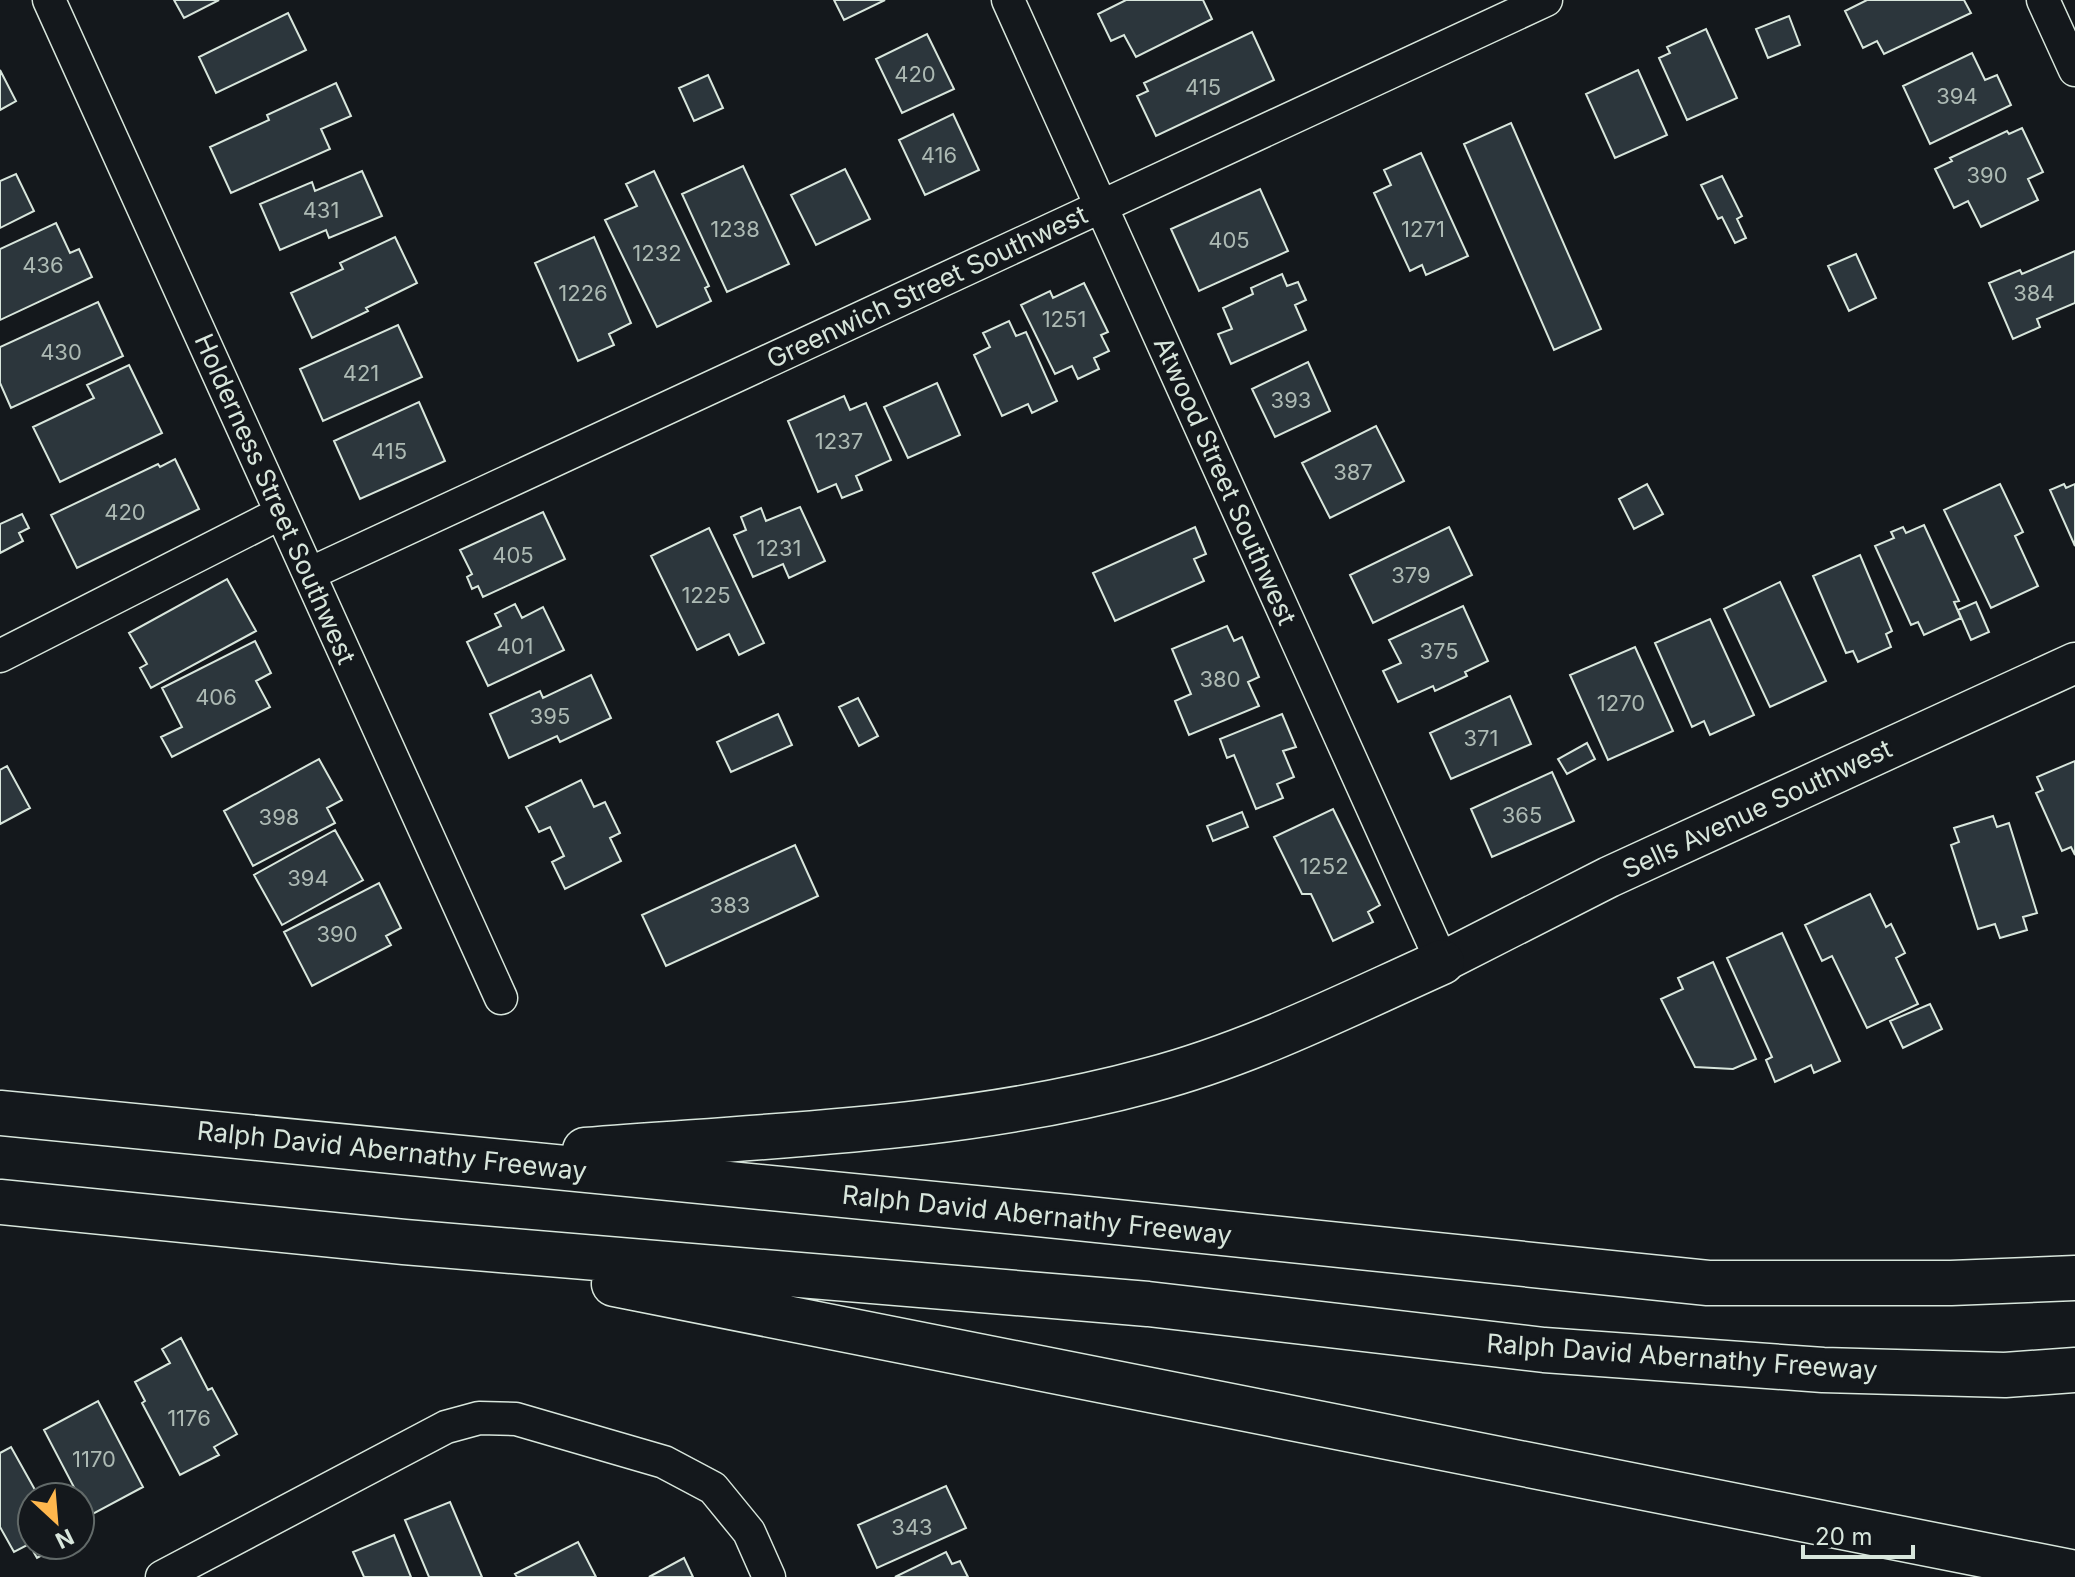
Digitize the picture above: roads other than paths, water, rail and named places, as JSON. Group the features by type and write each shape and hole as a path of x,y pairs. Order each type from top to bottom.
{"highway":[{"path":"474,1160 916,1123 1051,1102 1150,1080 1248,1049 1442,962"},
{"name":"Ralph David Abernathy Freeway","path":"0,1113 1052,1215 1708,1283 1951,1283 2075,1278"},
{"name":"Ralph David Abernathy Freeway","path":"0,1202 404,1242 1148,1304 1544,1350 1823,1370 2005,1375 2075,1370"},
{"path":"404,1242 2075,1573"}],"street":[{"name":"Holderness Street Southwest","path":"49,0 501,998"},
{"name":"Atwood Street Southwest","path":"1008,0 1442,962"},
{"name":"Greenwich Street Southwest","path":"309,574 1546,0"},
{"path":"2043,0 2075,70"},
{"path":"0,656 281,513"},
{"name":"Sells Avenue Southwest","path":"1442,962 1609,877 2075,663"},
{"path":"162,1577 446,1427 479,1418 516,1419 664,1462 713,1488 749,1532 769,1577"}]}
